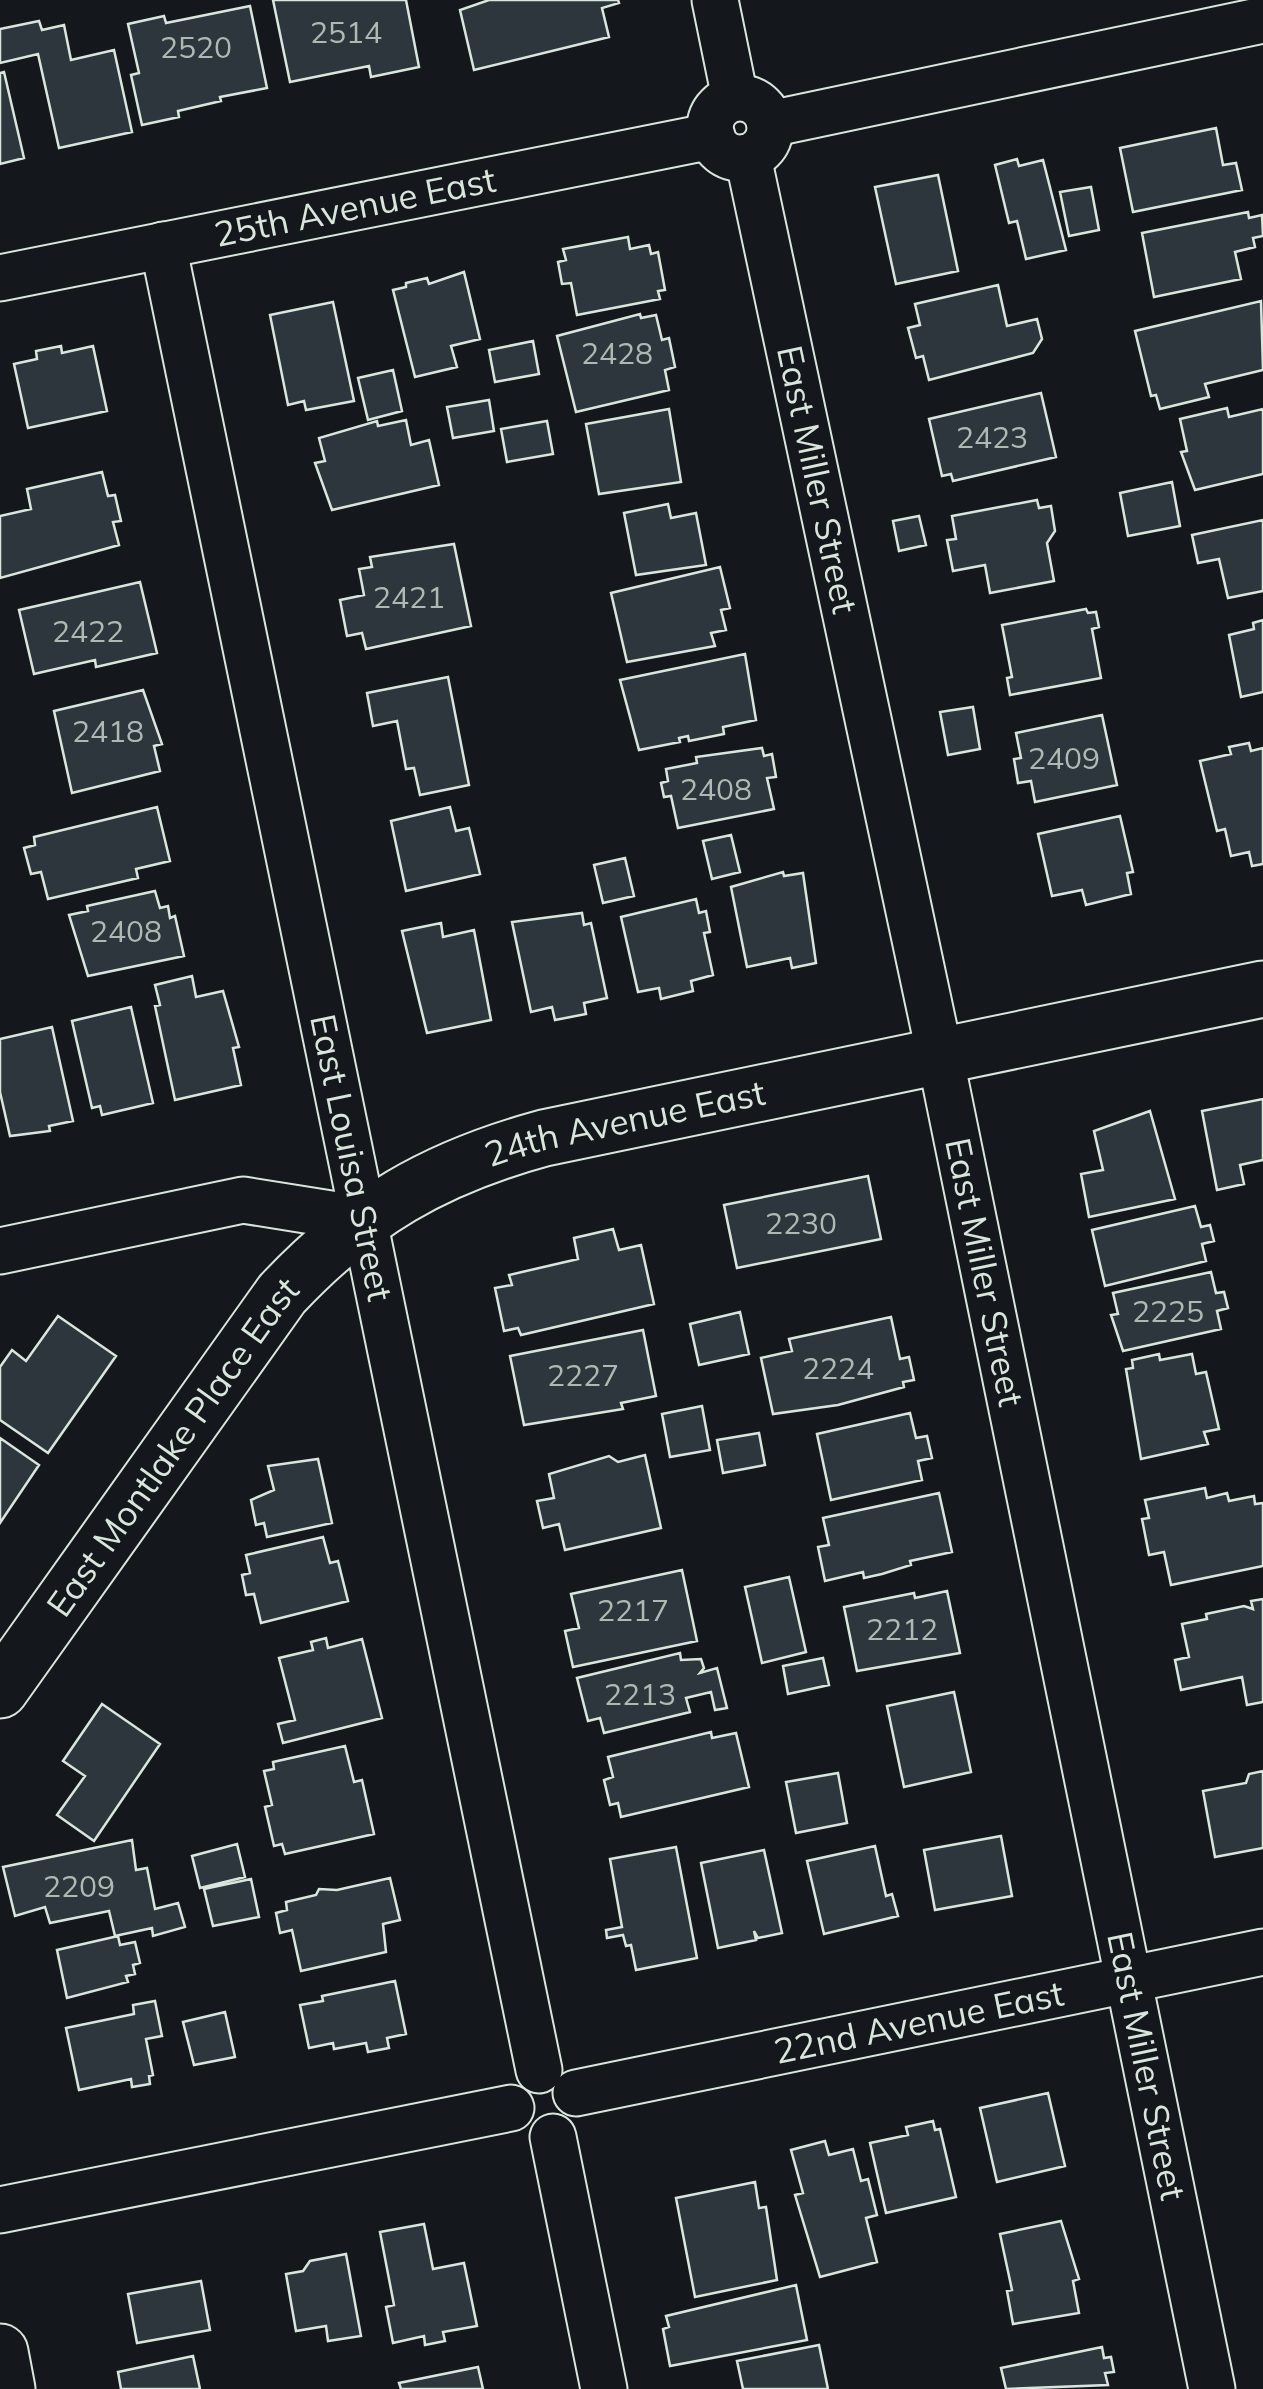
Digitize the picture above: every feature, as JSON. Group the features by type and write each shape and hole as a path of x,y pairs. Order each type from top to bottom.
{"main road":[{"name":"24th Avenue East","path":"362,1219 404,1191 496,1151 1263,989"},
{"name":"East Montlake Place East","path":"0,1690 282,1294 362,1219"},
{"path":"0,2352 7,2389"}],"street":[{"name":"East Miller Street","path":"714,0 940,1056 1212,2389"},
{"name":"25th Avenue East","path":"0,278 1263,20"},
{"name":"East Louisa Street","path":"163,245 362,1219 558,2081"},
{"path":"0,1251 243,1200 362,1219"},
{"name":"22nd Avenue East","path":"558,2081 1126,1981 1263,1952"},
{"path":"530,2072 558,2081 579,2104 572,2124 553,2137 523,2132 511,2108 514,2089 530,2072"},
{"path":"0,2210 511,2108"},
{"path":"553,2137 604,2389"}],"building":[{"path":"273,0 406,0 419,67 371,77 369,66 290,82"},
{"path":"489,0 619,3 602,8 609,37 474,70 460,10"},
{"path":"250,6 267,88 220,97 221,101 178,111 179,117 142,125 131,75 139,73 128,24 164,16 166,23"},
{"path":"39,21 42,30 64,25 71,60 114,50 132,132 59,148 38,54 0,63 0,29"},
{"path":"4,72 24,158 0,164 0,73"},
{"path":"1216,128 1223,165 1236,163 1242,190 1133,212 1120,148"},
{"path":"1017,159 1019,166 1043,160 1066,250 1026,259 1017,221 1009,223 995,165"},
{"path":"938,175 958,271 896,284 875,187"},
{"path":"1091,187 1099,230 1069,236 1060,192"},
{"path":"1248,212 1249,218 1262,215 1263,236 1253,238 1255,247 1235,252 1241,279 1154,297 1142,233"},
{"path":"628,237 630,249 649,245 651,254 658,252 665,290 658,291 660,299 577,315 571,283 562,284 558,262 566,260 563,249"},
{"path":"464,272 480,339 451,346 457,367 415,377 393,290 406,287 406,283 427,278 429,284"},
{"path":"998,285 1007,326 1037,319 1042,339 1033,353 929,380 923,356 916,358 908,328 920,325 915,304"},
{"path":"1261,301 1263,370 1205,384 1209,397 1160,409 1156,395 1151,396 1135,331"},
{"path":"333,302 354,401 306,410 304,401 288,405 270,315"},
{"path":"640,314 641,318 656,315 662,340 669,338 675,367 665,370 669,390 576,412 557,336"},
{"path":"533,341 539,374 495,382 489,350"},
{"path":"61,346 62,353 93,346 107,411 28,428 14,364 37,359 36,351"},
{"path":"393,370 402,411 368,420 358,378"},
{"path":"1041,393 1056,457 953,481 951,474 942,476 929,419"},
{"path":"489,400 494,431 453,438 447,407"},
{"path":"1227,408 1229,417 1263,409 1263,474 1195,490 1181,452 1187,451 1180,419"},
{"path":"669,409 681,482 599,494 586,424"},
{"path":"406,420 411,445 429,440 439,485 332,510 315,463 325,461 319,438 377,421 378,426"},
{"path":"547,421 553,454 507,462 501,429"},
{"path":"102,472 108,496 115,495 121,521 113,522 119,545 0,578 0,516 31,509 27,489"},
{"path":"1172,482 1180,526 1128,536 1120,493"},
{"path":"1037,500 1039,508 1051,506 1055,531 1047,543 1054,581 990,593 985,565 953,571 947,540 956,539 952,516"},
{"path":"668,504 671,518 696,513 706,565 636,575 624,513"},
{"path":"919,516 926,545 899,551 893,521"},
{"path":"1263,520 1263,591 1228,598 1219,559 1198,563 1192,535"},
{"path":"454,544 471,626 366,649 362,633 347,636 340,600 364,595 359,569 372,567 370,557"},
{"path":"720,567 730,608 721,610 726,630 711,633 715,646 627,662 611,593"},
{"path":"140,582 157,653 96,667 95,660 34,674 19,610"},
{"path":"1086,609 1088,613 1096,612 1099,627 1092,629 1101,678 1010,695 1007,678 1012,677 1002,625"},
{"path":"1263,620 1263,692 1241,697 1229,635 1254,629 1253,623"},
{"path":"745,654 756,720 723,727 724,734 689,741 688,736 679,738 680,742 639,750 620,680"},
{"path":"448,677 469,785 420,795 414,768 406,769 397,721 373,726 367,693"},
{"path":"143,690 162,744 154,746 160,771 72,793 54,711"},
{"path":"973,707 980,749 948,755 940,712"},
{"path":"1102,715 1117,785 1035,802 1031,781 1018,783 1014,759 1021,758 1016,733"},
{"path":"1249,743 1251,751 1263,748 1263,864 1252,866 1249,852 1231,856 1225,829 1217,831 1200,761 1231,754 1229,747"},
{"path":"762,748 764,756 772,754 776,777 767,778 774,809 678,828 671,796 664,797 661,783 668,781 666,769 697,763 696,757"},
{"path":"157,807 170,861 136,869 138,878 48,899 41,872 31,874 24,848 35,845 34,837"},
{"path":"450,807 456,831 469,828 480,874 406,891 391,821"},
{"path":"1120,816 1133,872 1127,873 1131,894 1086,905 1082,890 1052,896 1038,834"},
{"path":"731,835 740,872 712,879 703,841"},
{"path":"625,858 634,896 603,903 594,865"},
{"path":"783,872 784,876 803,873 816,963 792,968 790,958 747,967 731,887"},
{"path":"155,891 160,908 168,906 170,918 175,916 184,956 88,976 69,915 88,911 87,906"},
{"path":"696,899 699,913 706,911 710,932 704,933 713,975 691,981 693,991 661,999 659,988 638,992 621,917"},
{"path":"582,913 584,925 591,923 607,998 584,1003 586,1014 555,1020 552,1007 531,1012 512,922"},
{"path":"441,923 443,937 474,930 491,1020 427,1033 402,931"},
{"path":"192,976 196,997 223,991 239,1047 233,1048 241,1085 175,1100 155,1006 160,1005 155,985"},
{"path":"131,1007 153,1103 102,1115 100,1106 92,1108 72,1021"},
{"path":"52,1027 73,1121 49,1126 50,1131 10,1136 0,1092 0,1039"},
{"path":"1263,1099 1263,1160 1240,1165 1244,1184 1217,1190 1202,1111"},
{"path":"1150,1111 1175,1199 1089,1217 1081,1174 1103,1170 1094,1131"},
{"path":"868,1176 881,1239 737,1268 724,1205"},
{"path":"1195,1206 1201,1227 1210,1225 1214,1241 1202,1244 1206,1261 1105,1286 1092,1230"},
{"path":"613,1229 619,1250 641,1245 654,1304 521,1335 518,1328 504,1331 495,1288 512,1285 509,1275 578,1259 574,1238"},
{"path":"1211,1272 1216,1293 1224,1292 1228,1308 1217,1311 1221,1329 1123,1351 1111,1315 1118,1314 1113,1293"},
{"path":"740,1312 749,1354 699,1365 690,1324"},
{"path":"58,1316 116,1356 48,1453 0,1420 0,1367 12,1350 26,1361"},
{"path":"891,1317 900,1359 909,1357 914,1380 903,1382 904,1387 838,1405 773,1414 761,1358 792,1351 789,1339"},
{"path":"643,1330 656,1396 621,1403 623,1409 524,1425 510,1356"},
{"path":"1159,1354 1160,1360 1192,1354 1196,1374 1206,1372 1219,1429 1204,1432 1208,1444 1141,1459 1126,1369 1133,1368 1132,1360"},
{"path":"702,1406 710,1450 670,1457 662,1414"},
{"path":"910,1413 916,1438 927,1436 932,1458 918,1461 922,1480 831,1500 817,1434"},
{"path":"759,1433 765,1465 723,1473 717,1440"},
{"path":"0,1438 39,1465 0,1523"},
{"path":"645,1455 661,1528 565,1550 559,1524 543,1528 537,1501 554,1498 549,1474 609,1456 618,1462"},
{"path":"318,1459 332,1523 267,1537 264,1523 256,1525 251,1500 274,1490 268,1466"},
{"path":"1205,1488 1207,1498 1227,1493 1229,1501 1254,1496 1255,1504 1263,1503 1263,1566 1171,1585 1164,1552 1149,1555 1142,1519 1149,1518 1145,1500"},
{"path":"939,1493 952,1552 910,1561 911,1565 882,1574 864,1578 863,1572 825,1581 818,1547 829,1545 823,1518"},
{"path":"323,1537 330,1563 338,1561 348,1601 261,1623 254,1594 246,1595 242,1575 250,1573 246,1555"},
{"path":"682,1570 697,1641 573,1667 565,1631 579,1628 571,1594"},
{"path":"789,1577 806,1652 762,1663 745,1587"},
{"path":"947,1591 960,1653 857,1671 844,1607 914,1593 915,1598"},
{"path":"1263,1599 1263,1702 1247,1705 1242,1677 1181,1690 1175,1660 1189,1657 1182,1624 1207,1619 1206,1614 1244,1606 1253,1609 1251,1601"},
{"path":"326,1638 328,1648 362,1639 382,1718 283,1743 278,1724 295,1720 279,1658 313,1650 311,1642"},
{"path":"680,1653 681,1660 701,1659 704,1668 700,1673 717,1668 727,1708 715,1710 711,1692 686,1698 690,1712 604,1733 600,1718 588,1721 577,1678"},
{"path":"823,1658 829,1685 788,1694 783,1666"},
{"path":"954,1692 971,1772 904,1787 887,1706"},
{"path":"102,1704 160,1744 94,1841 57,1815 85,1776 63,1761"},
{"path":"711,1732 712,1738 736,1733 749,1787 621,1817 618,1803 610,1805 604,1780 613,1777 608,1757"},
{"path":"345,1746 354,1782 362,1780 374,1834 285,1854 282,1844 274,1846 265,1807 272,1805 264,1771 274,1769 273,1762"},
{"path":"1263,1771 1263,1848 1215,1857 1203,1791 1246,1783 1249,1774"},
{"path":"838,1773 847,1823 796,1833 786,1782"},
{"path":"1001,1836 1012,1896 935,1910 924,1850"},
{"path":"132,1840 136,1870 147,1868 155,1909 178,1903 185,1927 153,1936 152,1928 115,1936 109,1911 50,1923 45,1907 15,1916 3,1867"},
{"path":"237,1844 245,1877 200,1888 192,1856"},
{"path":"875,1846 886,1896 892,1894 898,1916 824,1934 807,1861"},
{"path":"676,1847 697,1958 636,1970 631,1945 626,1946 623,1935 607,1938 606,1930 622,1927 610,1859"},
{"path":"764,1850 782,1933 758,1938 754,1931 756,1940 718,1948 701,1863"},
{"path":"390,1878 400,1920 383,1924 386,1952 301,1971 292,1930 280,1933 276,1913 287,1910 286,1902 316,1895 319,1889 337,1890"},
{"path":"251,1879 259,1917 213,1926 204,1889"},
{"path":"118,1936 120,1945 135,1942 140,1963 133,1965 135,1974 126,1976 128,1982 67,1998 57,1950"},
{"path":"395,1981 406,2034 387,2038 389,2048 368,2052 366,2043 334,2049 333,2043 309,2048 300,2005 323,2001 322,1996"},
{"path":"155,2001 162,2036 146,2039 153,2075 149,2076 150,2084 132,2087 131,2079 79,2090 66,2028 134,2014 133,2005"},
{"path":"225,2012 235,2057 194,2065 183,2022"},
{"path":"1048,2093 1065,2166 997,2182 980,2108"},
{"path":"933,2121 935,2130 940,2129 956,2197 886,2213 870,2143 908,2135 906,2127"},
{"path":"825,2141 829,2155 853,2149 861,2181 868,2179 877,2215 866,2218 877,2262 820,2277 795,2195 803,2193 791,2150"},
{"path":"755,2182 759,2208 766,2207 777,2280 695,2297 676,2198"},
{"path":"1061,2221 1079,2279 1073,2281 1079,2313 1013,2324 1007,2291 1012,2290 1000,2234"},
{"path":"424,2224 433,2269 464,2263 477,2326 443,2332 445,2341 425,2345 424,2336 393,2343 386,2307 394,2305 380,2232"},
{"path":"346,2254 361,2336 328,2341 326,2326 296,2331 286,2274 303,2271 310,2261"},
{"path":"201,2281 210,2330 137,2343 128,2294"},
{"path":"796,2285 807,2340 670,2366 663,2329 669,2327 666,2316"},
{"path":"819,2345 828,2389 743,2389 737,2361"},
{"path":"1102,2347 1104,2358 1111,2357 1114,2372 1105,2373 1108,2385 1006,2389 1001,2368"},
{"path":"193,2356 200,2389 121,2389 118,2372"},
{"path":"478,2367 483,2389 401,2389 399,2383"}]}
